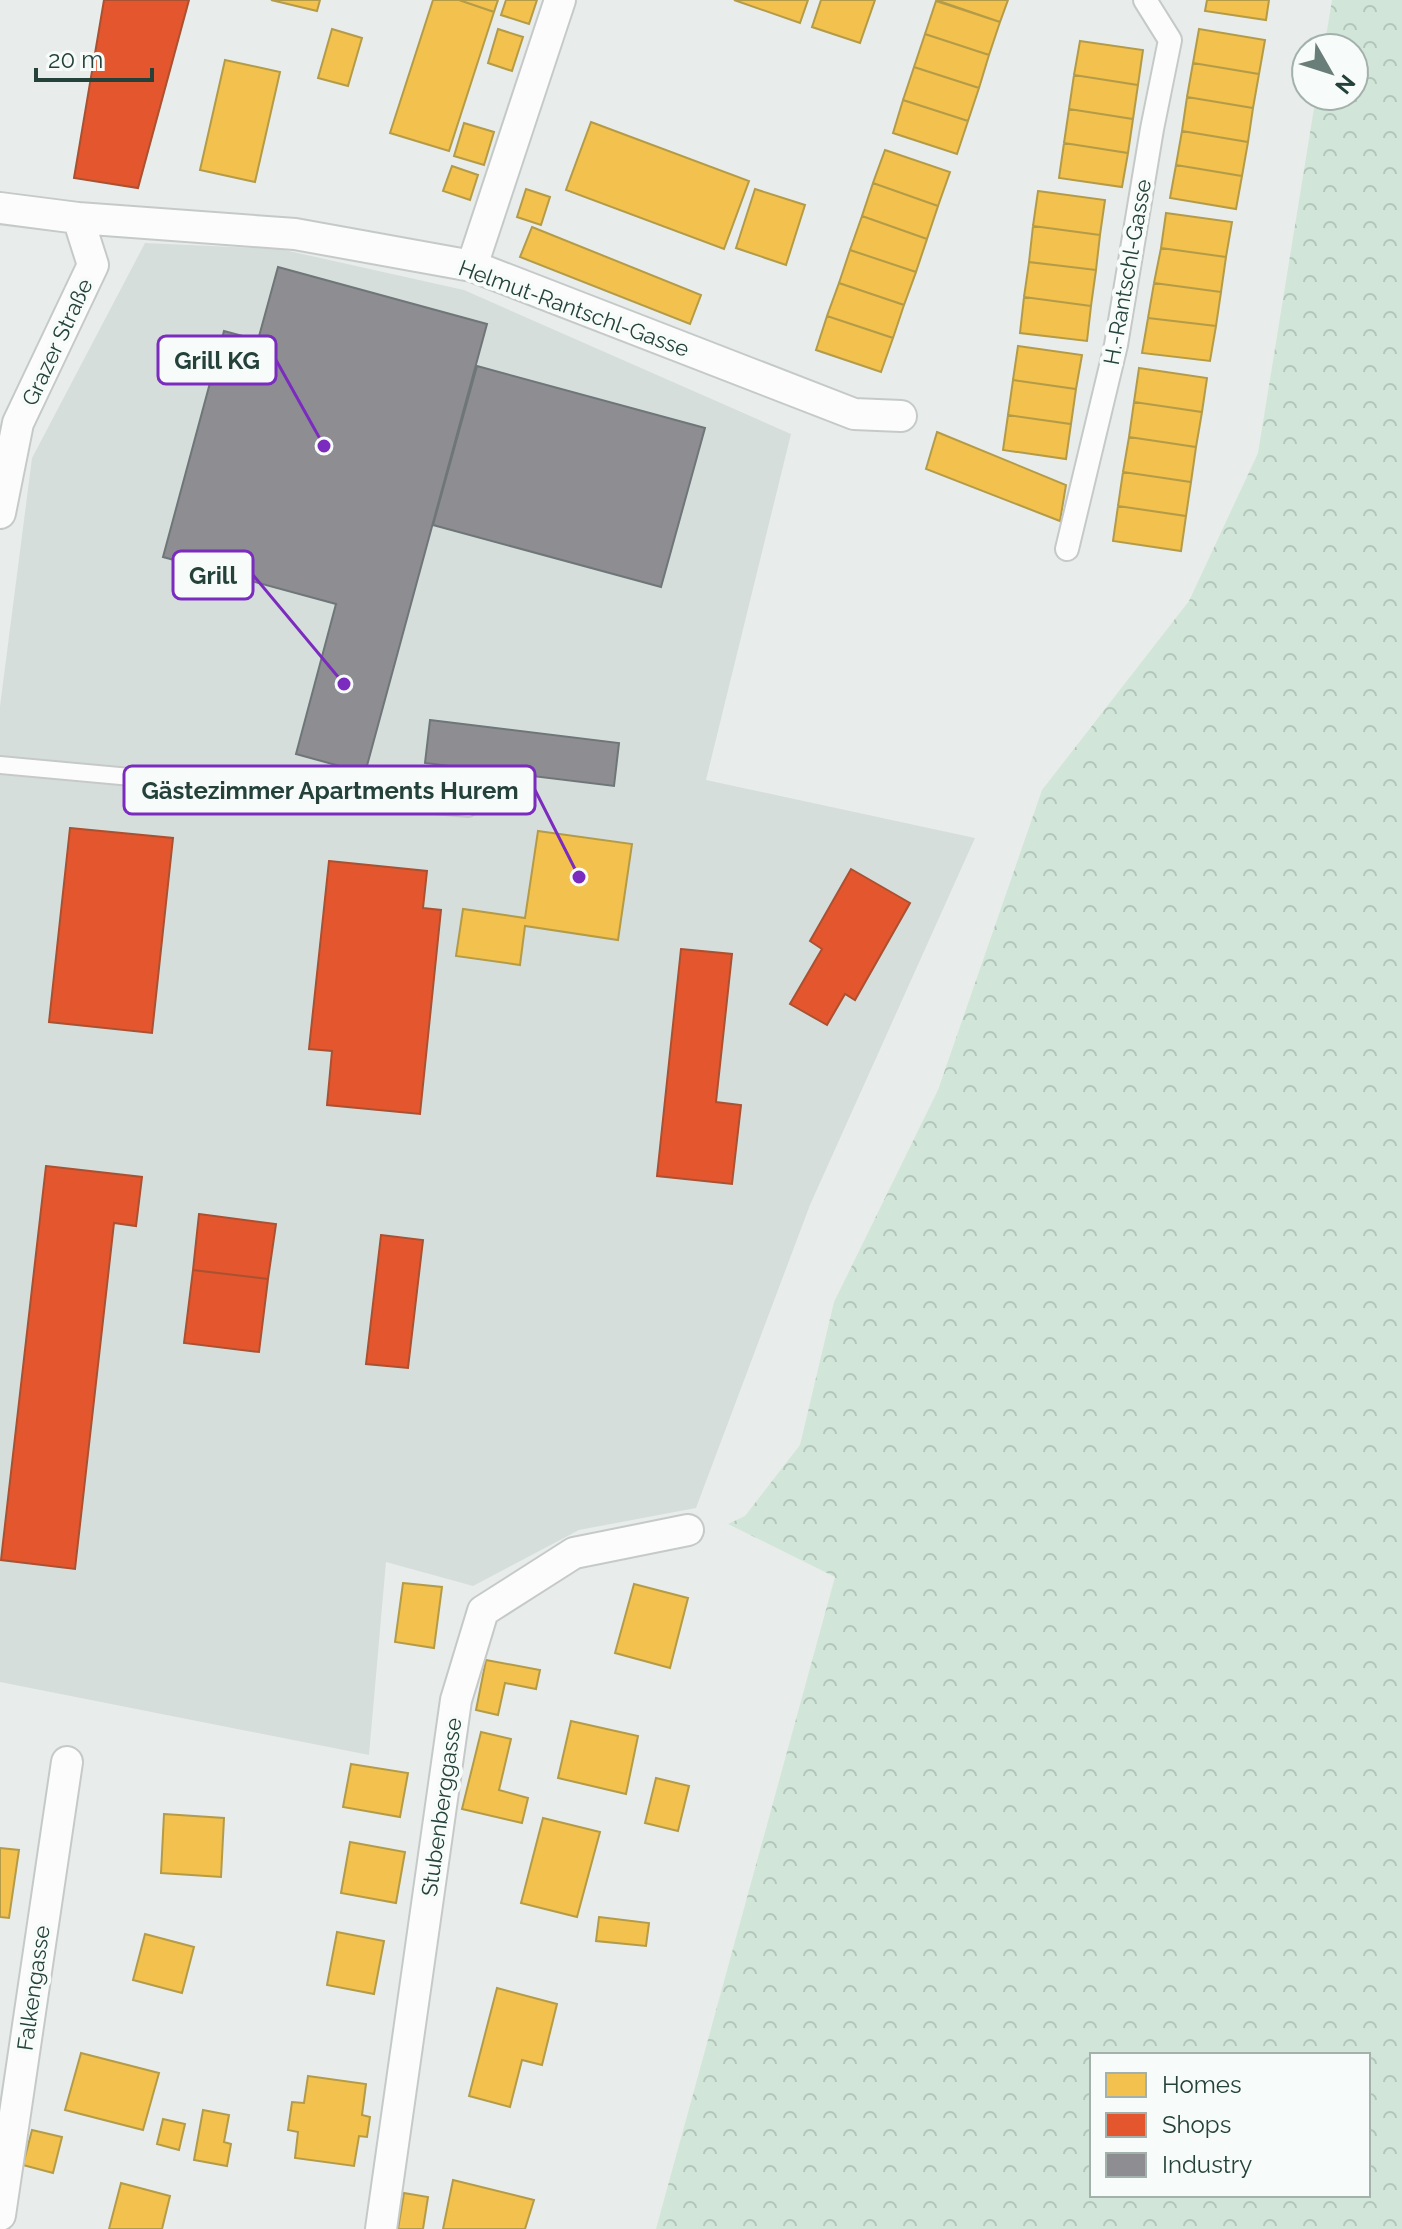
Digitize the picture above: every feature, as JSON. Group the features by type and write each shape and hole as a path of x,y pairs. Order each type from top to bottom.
{"street":[{"path":"472,266 560,0"},
{"name":"H.-Rantschl-Gasse","path":"1067,549 1116,345 1170,40 1145,0"},
{"name":"Helmut-Rantschl-Gasse","path":"0,208 78,218 295,234 472,266 854,414 901,416"},
{"name":"Grazer Straße","path":"0,513 18,423 93,265 78,218"},
{"name":"Stubenberggasse","path":"381,2229 456,1700 483,1611 574,1553 688,1530"},
{"name":"Falkengasse","path":"0,2215 67,1762"}],"lane":[{"path":"0,765 468,808"}],"shaded area":[{"path":"145,243 280,249 464,290 791,434 706,780 975,838 810,1205 696,1508 579,1530 473,1586 386,1562 369,1755 0,1682 0,706 32,458"}],"green space":[{"path":"1332,0 1402,0 1402,2229 656,2229 835,1577 728,1524 745,1516 800,1445 834,1302 938,1090 1042,790 1189,601 1258,453 1313,112 1370,112 1370,32 1327,32"}],"building: Homes":[{"path":"271,0 320,0 317,11"},
{"path":"433,0 459,0 494,12 449,151 390,133"},
{"path":"459,0 498,0 494,12"},
{"path":"506,0 537,0 529,24 501,15"},
{"path":"734,0 808,0 800,23"},
{"path":"821,0 875,0 860,43 812,27"},
{"path":"936,0 1008,0 1000,22"},
{"path":"1207,0 1269,0 1266,20 1205,11"},
{"path":"936,1 1000,22 989,55 925,34"},
{"path":"332,29 362,38 348,86 318,78"},
{"path":"498,29 523,37 512,71 488,63"},
{"path":"1199,29 1265,40 1259,74 1193,63"},
{"path":"925,34 989,55 979,88 914,67"},
{"path":"1080,41 1143,50 1138,85 1074,75"},
{"path":"225,60 280,72 255,182 200,170"},
{"path":"1193,63 1259,74 1253,108 1187,97"},
{"path":"914,67 979,88 968,121 903,100"},
{"path":"1074,75 1138,85 1133,119 1069,109"},
{"path":"1187,97 1253,108 1248,142 1182,131"},
{"path":"903,100 968,121 957,154 893,133"},
{"path":"1069,109 1133,119 1128,153 1064,143"},
{"path":"591,122 749,181 724,249 566,190"},
{"path":"464,123 494,132 484,165 454,156"},
{"path":"1182,131 1248,142 1242,176 1176,165"},
{"path":"1064,143 1128,153 1122,187 1059,178"},
{"path":"885,150 950,172 938,206 873,183"},
{"path":"1176,165 1242,176 1236,209 1170,198"},
{"path":"452,166 478,175 470,200 443,191"},
{"path":"873,183 938,206 927,239 862,216"},
{"path":"526,189 550,197 541,225 517,217"},
{"path":"755,189 805,205 786,265 736,248"},
{"path":"1038,191 1105,200 1100,235 1033,226"},
{"path":"1166,213 1232,222 1226,257 1161,248"},
{"path":"862,216 927,239 916,272 850,250"},
{"path":"1033,226 1100,235 1096,270 1029,262"},
{"path":"532,227 701,295 690,324 520,257"},
{"path":"1161,248 1226,257 1221,292 1154,283"},
{"path":"850,250 916,272 904,305 839,283"},
{"path":"1029,262 1096,270 1091,306 1024,297"},
{"path":"839,283 904,305 893,338 827,316"},
{"path":"1154,283 1221,292 1216,326 1148,318"},
{"path":"1024,297 1091,306 1087,341 1020,333"},
{"path":"827,316 893,338 881,372 816,350"},
{"path":"1148,318 1216,326 1210,361 1142,353"},
{"path":"1018,346 1082,355 1076,389 1013,380"},
{"path":"1139,368 1207,378 1202,412 1134,402"},
{"path":"1013,380 1076,389 1071,424 1008,415"},
{"path":"1134,402 1202,412 1196,447 1129,437"},
{"path":"1008,415 1071,424 1066,459 1003,450"},
{"path":"937,432 1066,485 1060,521 926,469"},
{"path":"1129,437 1196,447 1191,482 1123,472"},
{"path":"1123,472 1191,482 1186,516 1118,506"},
{"path":"1118,506 1186,516 1181,551 1113,541"},
{"path":"538,831 632,844 618,940 525,926 520,965 456,956 463,909 525,918"},
{"path":"403,1583 442,1587 434,1648 395,1642"},
{"path":"634,1584 688,1598 670,1668 615,1653"},
{"path":"486,1660 540,1670 536,1689 505,1683 498,1715 476,1710"},
{"path":"571,1721 638,1736 626,1794 558,1778"},
{"path":"481,1732 511,1739 499,1790 528,1798 522,1823 462,1809"},
{"path":"351,1764 408,1773 400,1817 343,1807"},
{"path":"656,1778 689,1786 678,1831 645,1823"},
{"path":"164,1814 224,1818 221,1877 161,1873"},
{"path":"543,1818 600,1832 577,1917 521,1903"},
{"path":"350,1842 405,1852 396,1903 341,1893"},
{"path":"0,1848 19,1850 9,1918 0,1917"},
{"path":"599,1917 649,1923 646,1946 596,1941"},
{"path":"337,1932 384,1941 374,1994 327,1985"},
{"path":"145,1934 194,1947 182,1993 133,1980"},
{"path":"497,1988 557,2004 542,2065 522,2060 510,2107 469,2096"},
{"path":"81,2053 159,2073 143,2130 65,2110"},
{"path":"308,2076 366,2084 362,2115 370,2117 367,2137 359,2136 354,2166 295,2158 298,2132 288,2130 292,2102 304,2103"},
{"path":"203,2110 229,2115 224,2142 231,2144 227,2166 194,2160"},
{"path":"163,2119 185,2124 179,2150 157,2144"},
{"path":"32,2130 62,2137 53,2173 23,2165"},
{"path":"453,2180 534,2200 525,2229 443,2229"},
{"path":"121,2183 170,2196 162,2229 109,2229"},
{"path":"404,2193 428,2197 423,2229 398,2229"}],"building: Shops":[{"path":"104,0 189,0 138,188 74,178"},
{"path":"70,828 173,838 152,1033 49,1022"},
{"path":"329,861 427,871 423,908 441,910 420,1114 327,1105 332,1051 309,1049"},
{"path":"851,869 910,903 855,1000 845,994 827,1025 790,1004 822,949 810,941"},
{"path":"681,949 732,954 716,1102 741,1105 732,1184 657,1176"},
{"path":"46,1166 142,1177 136,1226 114,1223 75,1569 1,1560"},
{"path":"199,1214 276,1224 268,1279 193,1270"},
{"path":"381,1235 423,1240 408,1368 366,1364"},
{"path":"193,1270 268,1279 259,1352 184,1343"}],"building: Industry":[{"path":"278,267 487,324 365,773 296,754 336,604 163,557 224,331 258,340"},
{"path":"477,366 705,428 661,587 433,525"},
{"path":"430,720 619,743 614,786 425,763"}],"place":[{"name":"Grill KG","path":"324,446"},
{"name":"Grill","path":"344,684"},
{"name":"Gästezimmer Apartments Hurem","path":"579,877"}]}
